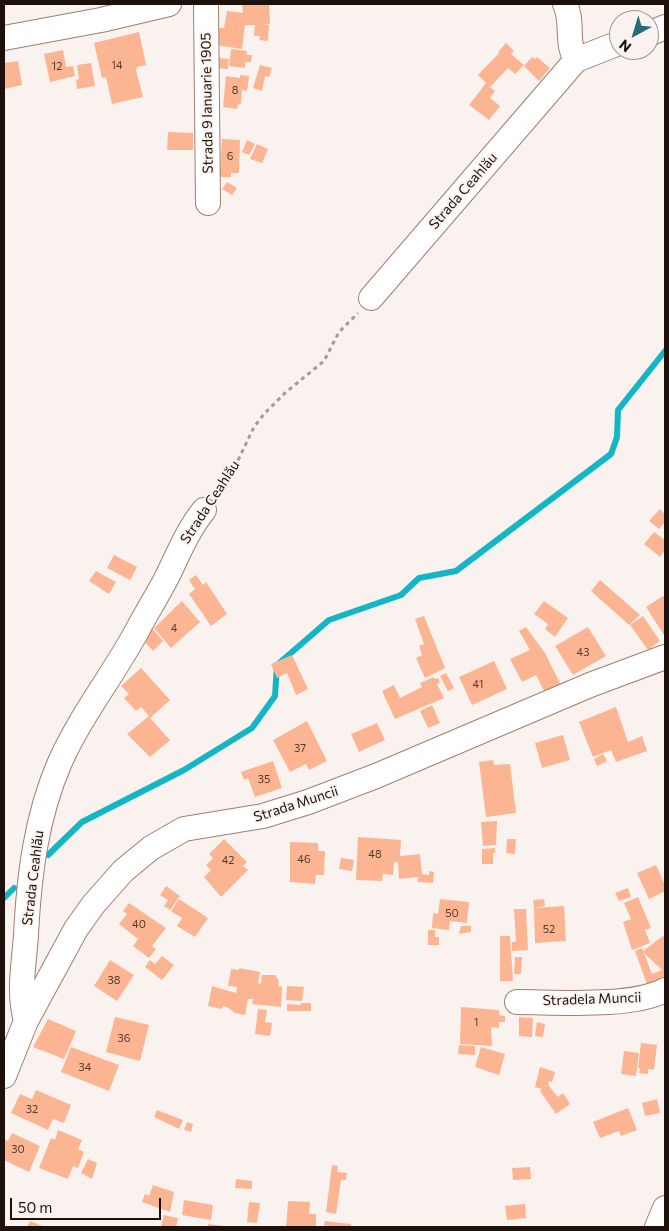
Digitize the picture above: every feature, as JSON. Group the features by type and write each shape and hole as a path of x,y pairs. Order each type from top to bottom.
{"street":[{"path":"4,38 100,20 169,4"},
{"name":"Strada 9 Ianuarie 1905","path":"206,4 208,203"},
{"path":"565,4 570,23 569,48 576,60"},
{"name":"Strada Ceahlău","path":"371,298 576,60 609,47"},
{"name":"Strada Ceahlău","path":"26,1021 21,1002 21,975 29,889 38,830 47,797 65,754 136,634 191,528 204,510"},
{"name":"Strada Muncii","path":"4,1076 26,1021 76,929 93,905 123,871 151,848 184,829 263,816 308,802 376,776 590,686 665,657"},
{"name":"Stradela Muncii","path":"517,1002 620,1000 646,997 665,990"},
{"path":"657,1227 665,1208"}],"path":[{"name":"Strada Ceahlău","path":"204,510 230,477 254,427 264,414 285,393 324,362 339,332 371,298"}],"building":[{"path":"242,4 269,4 270,24 260,25 269,25 268,41 259,40 260,36 254,36 255,25 245,25 242,49 216,45 219,28 224,28 227,11 243,13"},
{"path":"139,32 146,65 137,67 136,70 143,97 112,104 106,77 102,78 94,43"},
{"path":"506,43 514,51 511,54 524,65 515,74 508,68 490,87 495,91 490,98 500,106 489,120 469,105 486,83 478,75"},
{"path":"231,49 247,51 247,55 252,55 251,62 245,62 245,68 229,66"},
{"path":"63,50 66,67 73,66 75,76 50,82 44,54"},
{"path":"532,57 535,59 537,57 550,68 539,81 524,66"},
{"path":"218,58 229,59 228,69 217,68"},
{"path":"18,61 22,85 4,89 4,63"},
{"path":"91,63 95,86 77,89 76,80 79,79 77,65"},
{"path":"260,65 272,68 269,77 265,76 262,91 253,88"},
{"path":"240,75 249,76 247,91 242,90 241,104 238,104 237,109 223,107 226,76 240,78"},
{"path":"168,132 193,133 193,150 167,150"},
{"path":"222,139 240,140 239,173 231,173 231,177 221,177 220,173"},
{"path":"247,140 255,144 249,155 242,152"},
{"path":"257,144 268,149 262,163 250,159"},
{"path":"227,182 237,188 232,195 222,189"},
{"path":"660,509 665,514 665,522 659,529 649,521"},
{"path":"654,532 665,540 665,550 660,557 644,544"},
{"path":"114,555 137,567 130,580 107,568"},
{"path":"96,571 116,582 109,594 89,581"},
{"path":"196,575 203,585 206,582 227,614 211,626 189,594 195,589 189,580"},
{"path":"600,580 640,615 629,625 591,591"},
{"path":"663,596 665,598 664,635 646,607"},
{"path":"182,601 200,622 171,648 154,628"},
{"path":"544,601 568,618 555,637 545,629 548,624 534,614"},
{"path":"424,616 445,668 425,678 416,658 422,655 419,646 424,644 415,619"},
{"path":"643,616 660,641 648,650 630,625"},
{"path":"526,627 545,653 561,685 545,693 536,675 522,682 510,659 530,650 519,631"},
{"path":"588,627 606,656 573,675 555,646"},
{"path":"152,628 163,641 153,651 141,638"},
{"path":"292,655 308,689 296,695 287,673 277,678 271,664"},
{"path":"494,661 507,689 472,705 459,677"},
{"path":"141,668 170,700 150,718 170,740 150,757 127,734 149,716 141,707 136,711 124,698 129,694 121,686"},
{"path":"446,673 454,688 448,691 440,676"},
{"path":"434,677 435,679 438,678 440,683 437,684 444,698 395,719 382,691 394,685 400,698 422,687 420,683"},
{"path":"432,705 440,723 428,728 420,711"},
{"path":"616,707 628,742 642,736 647,751 616,762 611,750 593,757 579,722"},
{"path":"307,721 327,761 309,770 306,764 290,772 273,740"},
{"path":"377,723 385,740 359,752 351,734"},
{"path":"563,735 570,760 542,768 535,743"},
{"path":"603,754 607,761 597,766 594,759"},
{"path":"493,760 494,765 510,764 516,813 486,817 479,762"},
{"path":"273,761 282,788 255,797 248,778 244,780 241,772"},
{"path":"497,821 496,845 483,846 481,822"},
{"path":"358,837 401,840 400,856 420,854 422,874 429,875 429,871 434,872 433,883 418,882 418,877 399,879 398,862 394,862 393,875 383,874 382,881 356,880"},
{"path":"224,839 247,862 243,866 248,870 221,897 204,877 211,870 206,865 213,858 209,854"},
{"path":"507,839 516,839 515,854 506,853"},
{"path":"290,842 318,843 318,851 325,851 324,875 316,875 315,884 290,882"},
{"path":"495,848 493,864 482,864 482,849"},
{"path":"341,858 354,860 352,871 339,869"},
{"path":"656,865 665,885 665,891 649,899 637,873"},
{"path":"166,886 180,896 170,910 164,906 168,900 160,895"},
{"path":"628,888 631,897 619,901 615,893"},
{"path":"638,897 651,928 645,930 650,943 632,950 623,922 631,919 624,903"},
{"path":"179,899 208,918 195,937 177,926 182,918 171,911"},
{"path":"440,899 469,902 467,923 450,921 449,930 432,928 433,913 438,914"},
{"path":"544,899 545,906 534,908 533,900"},
{"path":"129,903 166,928 152,946 156,949 149,958 133,946 138,939 119,924 127,914 123,911"},
{"path":"564,906 566,941 535,943 534,908"},
{"path":"514,909 526,909 528,950 512,951 512,942 516,942"},
{"path":"461,926 471,926 471,932 459,934"},
{"path":"428,930 435,930 435,937 439,937 439,945 428,945"},
{"path":"500,936 510,936 513,981 500,981"},
{"path":"663,936 665,938 665,982 649,990 635,951 642,948 643,951","holes":["644,953 662,970 652,974"]},
{"path":"162,956 174,965 162,980 145,967 150,960 155,964"},
{"path":"515,957 522,957 521,974 514,974"},
{"path":"110,960 134,975 117,1001 94,986"},
{"path":"239,968 260,972 258,983 261,984 262,975 275,975 279,981 278,986 282,987 281,1007 252,1004 253,999 248,999 245,1015 235,1013 223,1006 222,1009 208,1006 212,986 236,993 237,987 228,986 231,969 239,970"},
{"path":"287,986 304,987 302,1001 286,1000"},
{"path":"301,1003 311,1003 311,1011 287,1011 287,1004 301,1005"},
{"path":"461,1007 499,1010 499,1015 505,1016 505,1022 499,1022 499,1028 491,1027 492,1046 460,1044"},
{"path":"258,1009 267,1010 265,1022 272,1023 270,1036 255,1034"},
{"path":"115,1017 149,1025 140,1061 106,1052"},
{"path":"519,1017 533,1018 532,1037 519,1036"},
{"path":"48,1019 76,1031 64,1059 33,1047"},
{"path":"537,1022 545,1024 543,1037 535,1036"},
{"path":"641,1043 657,1045 654,1070 648,1069 648,1074 639,1073"},
{"path":"459,1045 475,1046 475,1055 458,1054"},
{"path":"71,1047 119,1065 109,1091 61,1072"},
{"path":"481,1047 505,1054 499,1075 475,1067"},
{"path":"624,1051 639,1053 636,1076 621,1074"},
{"path":"540,1067 555,1072 552,1082 549,1081 548,1085 558,1097 563,1093 570,1104 556,1114 540,1091 542,1089 535,1087"},
{"path":"36,1090 71,1105 64,1123 53,1119 48,1130 11,1113 20,1094 32,1099"},
{"path":"657,1099 660,1113 645,1116 642,1103"},
{"path":"628,1108 637,1130 621,1136 619,1131 600,1138 593,1122"},
{"path":"157,1110 183,1120 179,1129 154,1117"},
{"path":"187,1122 193,1124 191,1132 184,1130"},
{"path":"58,1130 82,1140 78,1149 84,1152 78,1168 73,1166 68,1179 39,1168 51,1138 55,1140"},
{"path":"12,1133 40,1146 29,1172 4,1160 4,1139 8,1141"},
{"path":"88,1159 97,1163 92,1179 81,1173"},
{"path":"332,1165 338,1166 337,1172 347,1173 346,1180 341,1180 336,1214 326,1212"},
{"path":"530,1167 531,1179 513,1180 512,1168"},
{"path":"236,1179 252,1181 252,1189 235,1188"},
{"path":"153,1185 174,1192 170,1212 142,1202 145,1194 149,1196"},
{"path":"184,1200 213,1205 211,1220 182,1215"},
{"path":"288,1201 310,1202 309,1214 316,1214 316,1227 286,1227"},
{"path":"249,1202 260,1203 257,1223 247,1222"},
{"path":"525,1204 526,1218 507,1220 505,1206"},
{"path":"164,1215 178,1218 176,1227 161,1226"},
{"path":"30,1221 45,1227 27,1227"},
{"path":"325,1221 351,1224 351,1227 324,1227"},
{"path":"208,1224 224,1226 224,1227 208,1227"}],"waterway":[{"path":"48,855 82,822 184,770 252,728 275,696 277,665 329,620 401,595 419,578 456,571 611,454 617,437 618,410 665,351"},
{"path":"4,898 14,888"}]}
